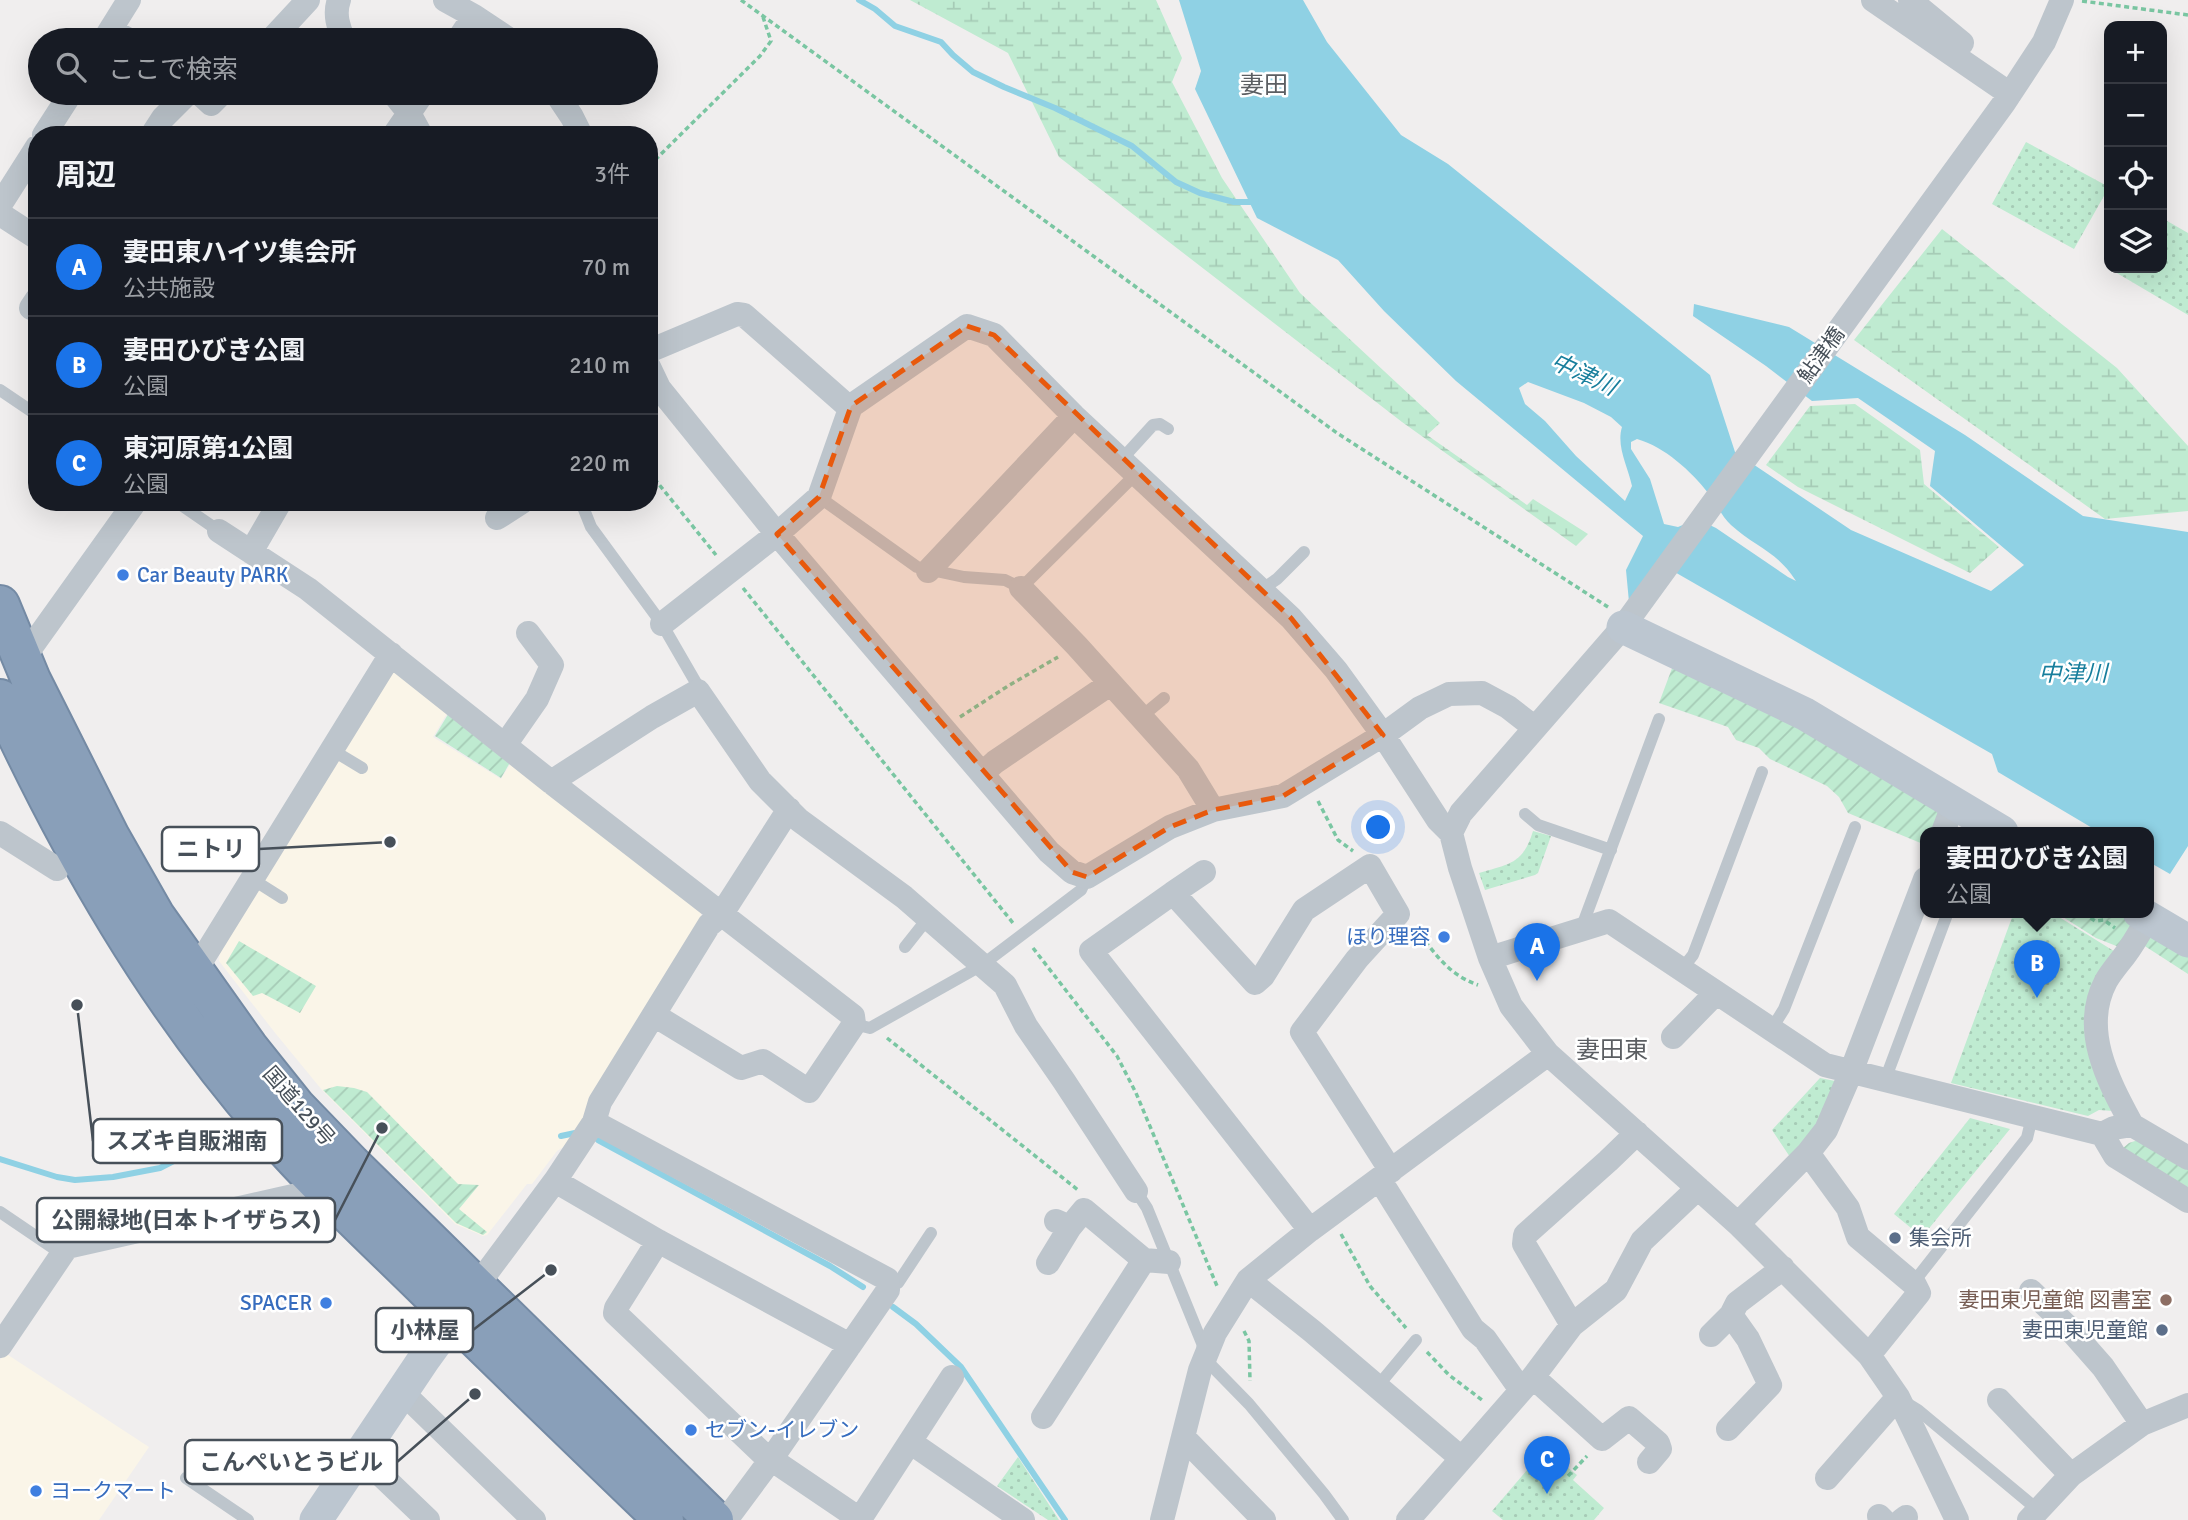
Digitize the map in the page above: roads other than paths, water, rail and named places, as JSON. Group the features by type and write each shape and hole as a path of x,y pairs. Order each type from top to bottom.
{"highway":[{"name":"国道129号","path":"0,605 10,691 77,855 125,937 218,1068 324,1189 465,1302 714,1520"},
{"name":"国道129号","path":"10,691 110,837 155,916 248,1047 296,1107 351,1164 465,1302 664,1520"}],"street":[{"path":"118,28 129,0"},
{"path":"282,28 308,0"},
{"path":"445,0 472,9 495,28"},
{"path":"1873,0 1989,78 2007,98"},
{"path":"1910,0 1992,68 1989,78"},
{"name":"鮎津橋","path":"1451,833 1461,813 1630,617 2007,98 2044,42 2062,0"},
{"path":"332,2 338,28"},
{"path":"463,28 472,9"},
{"path":"50,126 63,105"},
{"path":"158,126 176,105"},
{"path":"400,126 415,105"},
{"path":"416,105 420,126"},
{"path":"564,105 576,126"},
{"path":"0,205 28,161"},
{"path":"0,214 28,232"},
{"path":"658,347 737,314 744,315 851,406"},
{"path":"662,625 778,534 818,497 851,406 968,326 994,335 1074,416 1291,618 1336,670 1384,735 1438,820 1451,833 1460,869 1490,958 1511,1006 1548,1054 1738,1224 1869,1355 1898,1397 1957,1520"},
{"path":"658,386 778,534 1049,852 1072,872 1087,877 1170,827 1213,810 1283,796 1384,735 1420,708 1449,694 1482,693 1508,707 1535,728"},
{"path":"929,571 974,508 1074,416"},
{"path":"10,691 129,511"},
{"path":"251,552 275,511"},
{"path":"497,517 507,511"},
{"path":"219,531 308,589 863,1025 809,1091 763,1061 741,1068 653,1014"},
{"path":"1021,588 1188,769 1213,810"},
{"path":"1630,617 1805,714 1949,818 1984,827"},
{"path":"505,745 537,699 552,665 540,640"},
{"path":"194,973 391,654"},
{"path":"983,773 995,762 1111,684"},
{"path":"551,782 698,691 760,781 799,820 904,897 1005,985 1026,1026 1136,1191"},
{"path":"319,1519 402,1392 555,1181 594,1122 600,1102 653,1014 709,925 721,915 789,809"},
{"path":"0,833 57,869"},
{"path":"1173,893 1255,983 1263,976 1304,911 1370,866 1398,914 1357,959 1302,1032 1474,1329 1527,1383 1602,1439 1629,1418 1658,1443 1658,1455"},
{"path":"1204,873 1091,951 1320,1223"},
{"path":"1738,1224 1808,1153 1826,1130 1920,892"},
{"path":"2143,918 2127,952 2106,982 2097,1012 2097,1045 2108,1080 2132,1125 2188,1158"},
{"path":"2149,918 2188,941"},
{"path":"1490,958 1609,921 1825,1065 2102,1134 2114,1128 2132,1125"},
{"path":"1673,1037 1716,993"},
{"path":"1162,1520 1200,1370 1215,1333 1248,1280 1320,1223 1548,1054"},
{"path":"594,1122 887,1279 888,1290 726,1520"},
{"path":"1572,1325 1524,1244 1525,1234 1637,1133"},
{"path":"2102,1134 2115,1156 2188,1201"},
{"path":"1808,1153 1848,1208 1858,1237 1913,1283 1919,1293 1869,1355"},
{"path":"555,1181 658,1241 850,1345"},
{"path":"1408,1520 1527,1383 1572,1325 1616,1290 1642,1241 1698,1188"},
{"path":"0,1346 67,1247 324,1189"},
{"path":"1048,1263 1070,1219 1144,1260 1169,1262"},
{"path":"658,1241 615,1313 762,1453 861,1520 952,1377"},
{"path":"1043,1417 1085,1338 1144,1260"},
{"path":"1712,1335 1731,1315 1737,1303 1783,1268"},
{"path":"1248,1280 1461,1458"},
{"path":"2031,1291 2103,1367 2142,1424"},
{"path":"1728,1429 1752,1412 1770,1385 1748,1339 1731,1315"},
{"path":"402,1392 534,1520"},
{"path":"1827,1478 1898,1397"},
{"path":"2004,1414 2071,1475"},
{"path":"2034,1515 2071,1475 2142,1424 2185,1415"},
{"path":"1183,1437 1264,1520"},
{"path":"910,1442 1023,1520"},
{"path":"360,1455 428,1520"}],"lane":[{"path":"0,390 28,409"},
{"path":"818,497 918,567 964,577 1006,580 1021,588 1129,466 1153,425 1160,424 1168,429"},
{"path":"191,511 219,531"},
{"path":"585,511 591,527 662,625 699,688 698,691"},
{"path":"1261,590 1277,579 1304,552"},
{"path":"1141,717 1164,698"},
{"path":"1581,930 1659,719"},
{"path":"331,750 362,768"},
{"path":"1681,970 1693,955 1762,772"},
{"path":"1525,814 1538,825 1611,850"},
{"path":"1771,1030 1784,1009 1855,827"},
{"path":"863,1025 982,965 1081,890 1087,877"},
{"path":"252,879 282,898"},
{"path":"905,947 928,918"},
{"path":"1885,1080 1946,918"},
{"path":"1913,1283 2027,1138 2032,1117"},
{"path":"1136,1191 1147,1208 1202,1343 1205,1359 1249,1404 1343,1520"},
{"path":"0,1212 62,1254"},
{"path":"887,1286 898,1283 930,1233"},
{"path":"1377,1387 1416,1340"},
{"path":"1898,1397 1918,1410 2034,1515"},
{"path":"186,1478 248,1520"}],"water":[{"name":"中津川","path":"1179,0 1303,0 1327,42 1401,135 1448,164 1710,375 1735,452 1851,530 1991,591 2024,565 1930,486 1935,451 1858,398 1812,401 1693,316 1694,304 1789,327 1965,435 2083,516 2188,532 2188,846 2170,874 2154,865 2154,827 2091,827 1998,772 1992,754 1659,563 1629,602 1626,570 1643,536 1456,381 1384,311 1338,260 1257,218 1195,89 1201,71","holes":["1528,382 1584,403 1611,417 1622,427 1621,449 1632,486 1625,501 1525,404 1519,388","1637,439 1686,469 1709,494 1728,522 1773,556 1796,581 1716,528 1697,519 1678,527 1664,524 1650,479 1631,449 1631,442"]}],"waterway":[{"path":"859,0 895,26 941,42 973,72 1132,146 1176,182 1200,193 1234,202 1256,202"},
{"path":"0,1159 75,1180 113,1177 160,1168 238,1128"},
{"path":"561,1136 575,1133"},
{"path":"598,1140 830,1266 863,1287"},
{"path":"893,1307 916,1324 961,1367 1065,1520"}],"place":[{"name":"Car Beauty PARK","path":"123,575"},
{"name":"ニトリ","path":"390,842"},
{"name":"ほり理容","path":"1444,937"},
{"name":"妻田東ハイツ集会所","path":"1537,981"},
{"name":"妻田ひびき公園","path":"2037,998"},
{"name":"スズキ自販湘南","path":"77,1005"},
{"name":"公開緑地(日本トイザらス)","path":"382,1128"},
{"name":"集会所","path":"1895,1238"},
{"name":"小林屋","path":"551,1270"},
{"name":"妻田東児童館 図書室","path":"2166,1300"},
{"name":"SPACER","path":"326,1303"},
{"name":"妻田東児童館","path":"2162,1330"},
{"name":"こんぺいとうビル","path":"475,1394"},
{"name":"セブン-イレブン","path":"691,1430"},
{"name":"ヨークマート","path":"36,1491"},
{"name":"東河原第1公園","path":"1547,1494"}],"district":[{"name":"妻田","path":"1264,85"},
{"name":"妻田東","path":"1612,1050"}]}
